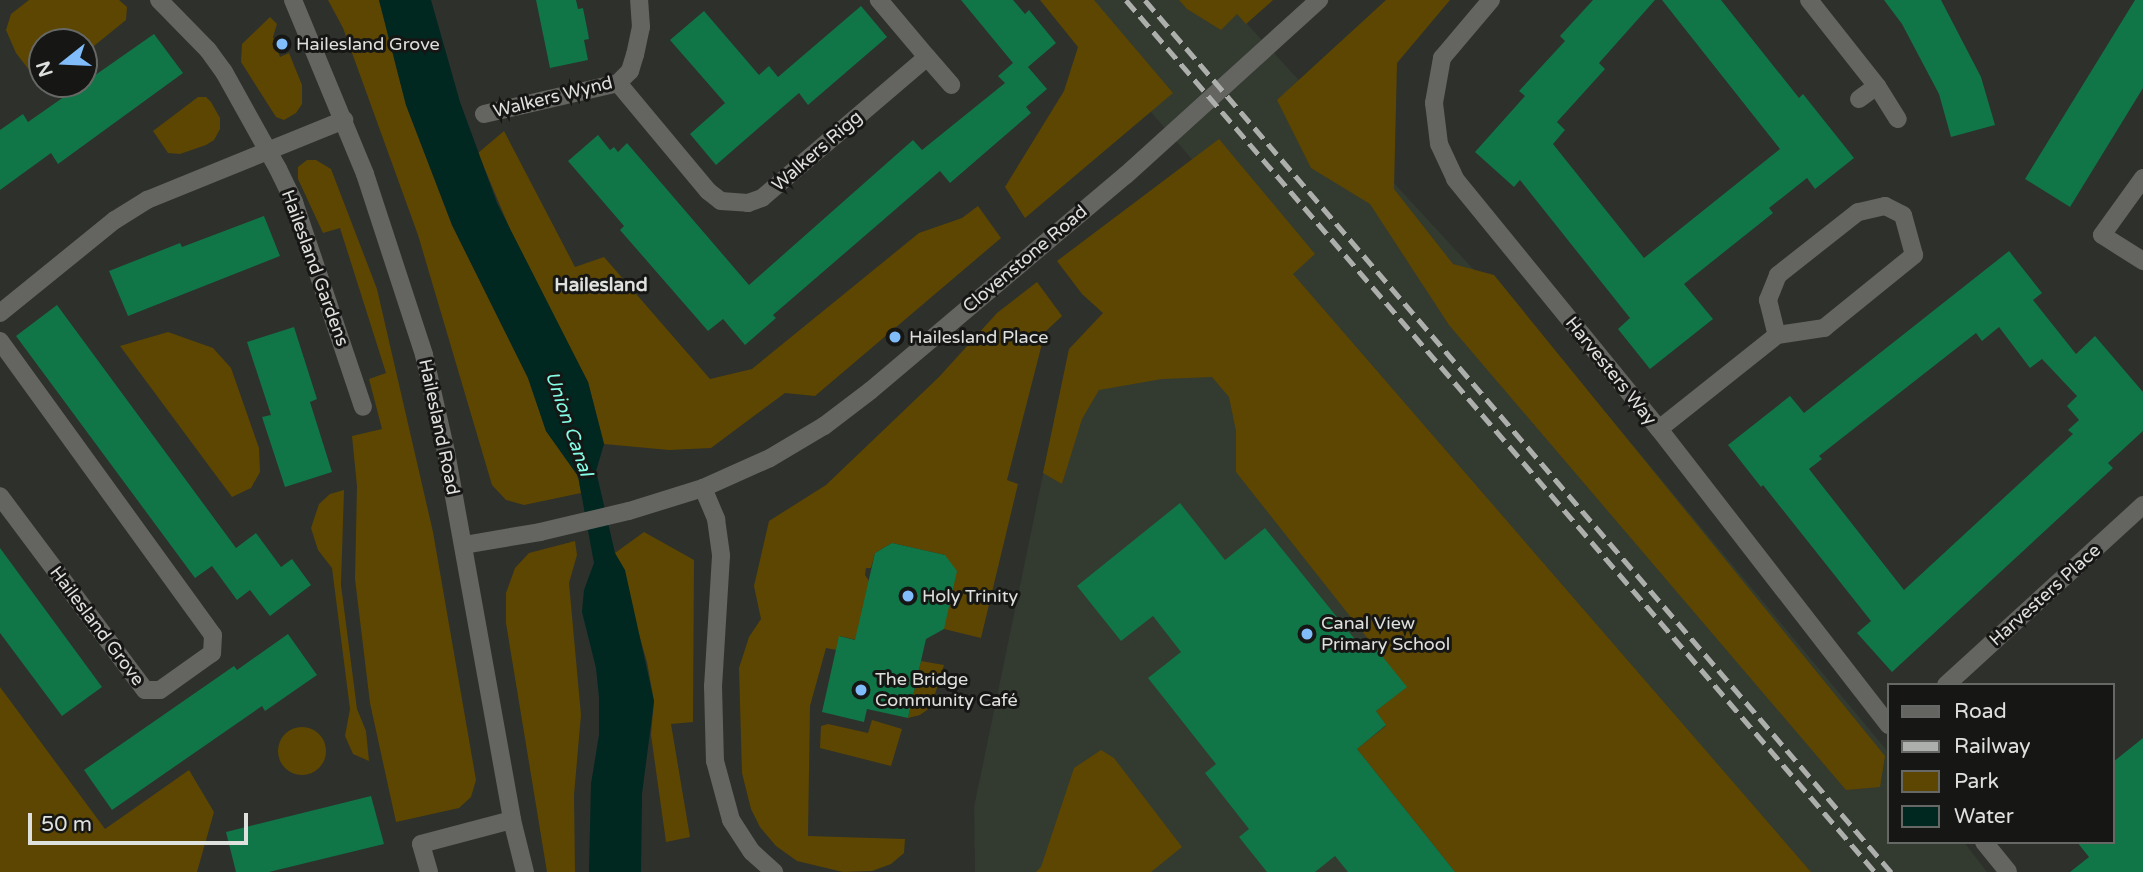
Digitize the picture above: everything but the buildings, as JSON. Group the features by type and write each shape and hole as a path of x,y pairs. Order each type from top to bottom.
{"street":[{"name":"Hailesland Gardens","path":"159,0 208,50 224,72 295,202 363,407"},
{"name":"Hailesland Road","path":"293,0 344,120 385,230 424,355 464,545 512,820 525,872"},
{"name":"Walkers Wynd","path":"484,114 618,83 630,71 635,55 641,27 639,0"},
{"path":"880,0 951,85"},
{"name":"Clovenstone Road","path":"464,545 629,510 703,488 794,445 870,391 1126,175 1320,0"},
{"name":"Harvesters Way","path":"1491,0 1442,58 1433,103 1439,144 1455,179 1659,429 1888,724"},
{"path":"1809,0 1877,86 1898,119"},
{"name":"Walkers Rigg","path":"618,83 708,191 720,201 748,203 761,198 927,57"},
{"path":"1859,99 1877,86"},
{"path":"0,313 115,220 147,200 344,120"},
{"path":"2143,178 2102,235 2143,261"},
{"path":"1659,429 1777,335 1824,328 1914,255 1903,215 1885,206 1858,212 1778,275 1768,300 1777,335"},
{"name":"Hailesland Grove","path":"0,341 213,635 212,653 160,690 145,690 0,496"},
{"path":"703,488 716,519 720,556 713,687 717,772 725,806 741,838 774,872"},
{"name":"Harvesters Place","path":"1948,683 2143,505"},
{"path":"422,871 421,844 512,820"},
{"path":"1986,844 2008,872"}],"shaded area":[{"name":"Canal View Primary School","path":"1053,0 1225,0 1607,414 1888,752 1888,844 1966,844 1987,872 1811,872 1773,829 1734,872 975,872 974,807 1069,349 1292,274"}],"green space":[{"path":"29,0 119,0 127,7 126,20 98,43 98,28 28,28 28,69 16,53 6,30 11,14"},
{"path":"328,0 379,0 406,105 452,225 528,378 546,431 578,476 581,493 524,505 506,500 492,485 418,235 343,28"},
{"path":"1040,0 1094,0 1173,93 1025,218 1005,187 1064,91 1078,47"},
{"path":"1179,0 1273,0 1246,24 1237,14 1221,30 1187,9"},
{"path":"1386,0 1450,0 1397,63 1394,189 1453,264 1494,275 1885,756 1880,787 1846,790 1449,325 1370,204 1311,168 1277,100"},
{"path":"270,17 277,24 273,37 280,57 289,53 302,85 302,104 296,113 284,120 276,117 241,62 242,44"},
{"path":"198,97 206,97 211,102 220,118 220,129 214,140 206,145 180,154 168,153 153,131"},
{"path":"504,131 575,267 604,257 710,379 752,369 919,233 962,218 978,206 1001,238 815,396 785,393 711,448 669,450 604,444 588,382 521,255 478,153"},
{"path":"1219,139 1315,254 1293,274 1811,872 1455,872 1357,749 1386,726 1376,711 1406,687 1236,472 1236,431 1229,397 1212,377 1162,379 1099,390 1082,419 1062,484 1043,473 1069,349 1103,313 1082,294 1057,261"},
{"path":"307,160 316,160 331,169 377,289 433,532 476,780 471,797 459,808 396,822 370,703 355,579 357,486 352,436 382,429 369,379 386,373 340,228 323,233 298,179 298,167"},
{"path":"1037,282 1062,316 1045,332 1007,480 1018,484 981,638 944,629 945,555 892,543 875,553 871,568 866,568 865,575 869,581 881,646 840,636 837,650 826,648 810,706 808,836 905,839 904,853 891,864 872,871 843,872 797,861 776,846 760,827 751,809 742,773 739,668 749,637 761,619 754,586 769,521 826,485 939,377 997,313"},
{"path":"168,332 213,348 231,368 259,448 260,472 251,488 232,497 120,346"},
{"path":"344,490 341,585 357,709 366,731 369,761 353,754 345,736 350,709 332,568 318,550 311,528 319,504 330,494"},
{"path":"644,532 694,560 693,722 671,724 690,837 666,842 651,735 654,701 647,662 615,553"},
{"path":"575,541 577,555 569,583 581,715 574,795 575,872 547,872 506,623 506,593 515,568 529,553"},
{"path":"921,661 944,665 931,707 920,715 908,718"},
{"path":"0,687 105,829 189,770 214,812 197,872 0,872"},
{"path":"872,720 902,729 891,766 820,748 821,726 828,724 868,733"},
{"path":"302,727 319,734 326,751 319,768 302,775 285,768 278,751 285,734"},
{"path":"1101,750 1114,758 1182,847 1151,872 1036,872 1041,867 1074,768"}],"water":[{"name":"Union Canal","path":"379,0 431,0 460,102 497,203 588,382 604,444 596,471 615,553 625,570 654,701 642,794 641,872 589,872 591,784 599,735 599,697 596,668 582,612 584,590 594,563 578,476 546,431 528,378 452,225 406,105"}],"railway":[{"path":"1126,0 1875,872"},
{"path":"1145,0 1891,872"}],"place":[{"name":"Hailesland Grove","path":"282,44"},
{"name":"Hailesland Place","path":"895,337"},
{"name":"Holy Trinity","path":"908,596"},
{"name":"Canal View Primary School","path":"1307,634"},
{"name":"The Bridge Community Café","path":"861,690"}],"district":[{"name":"Hailesland","path":"601,286"}]}
